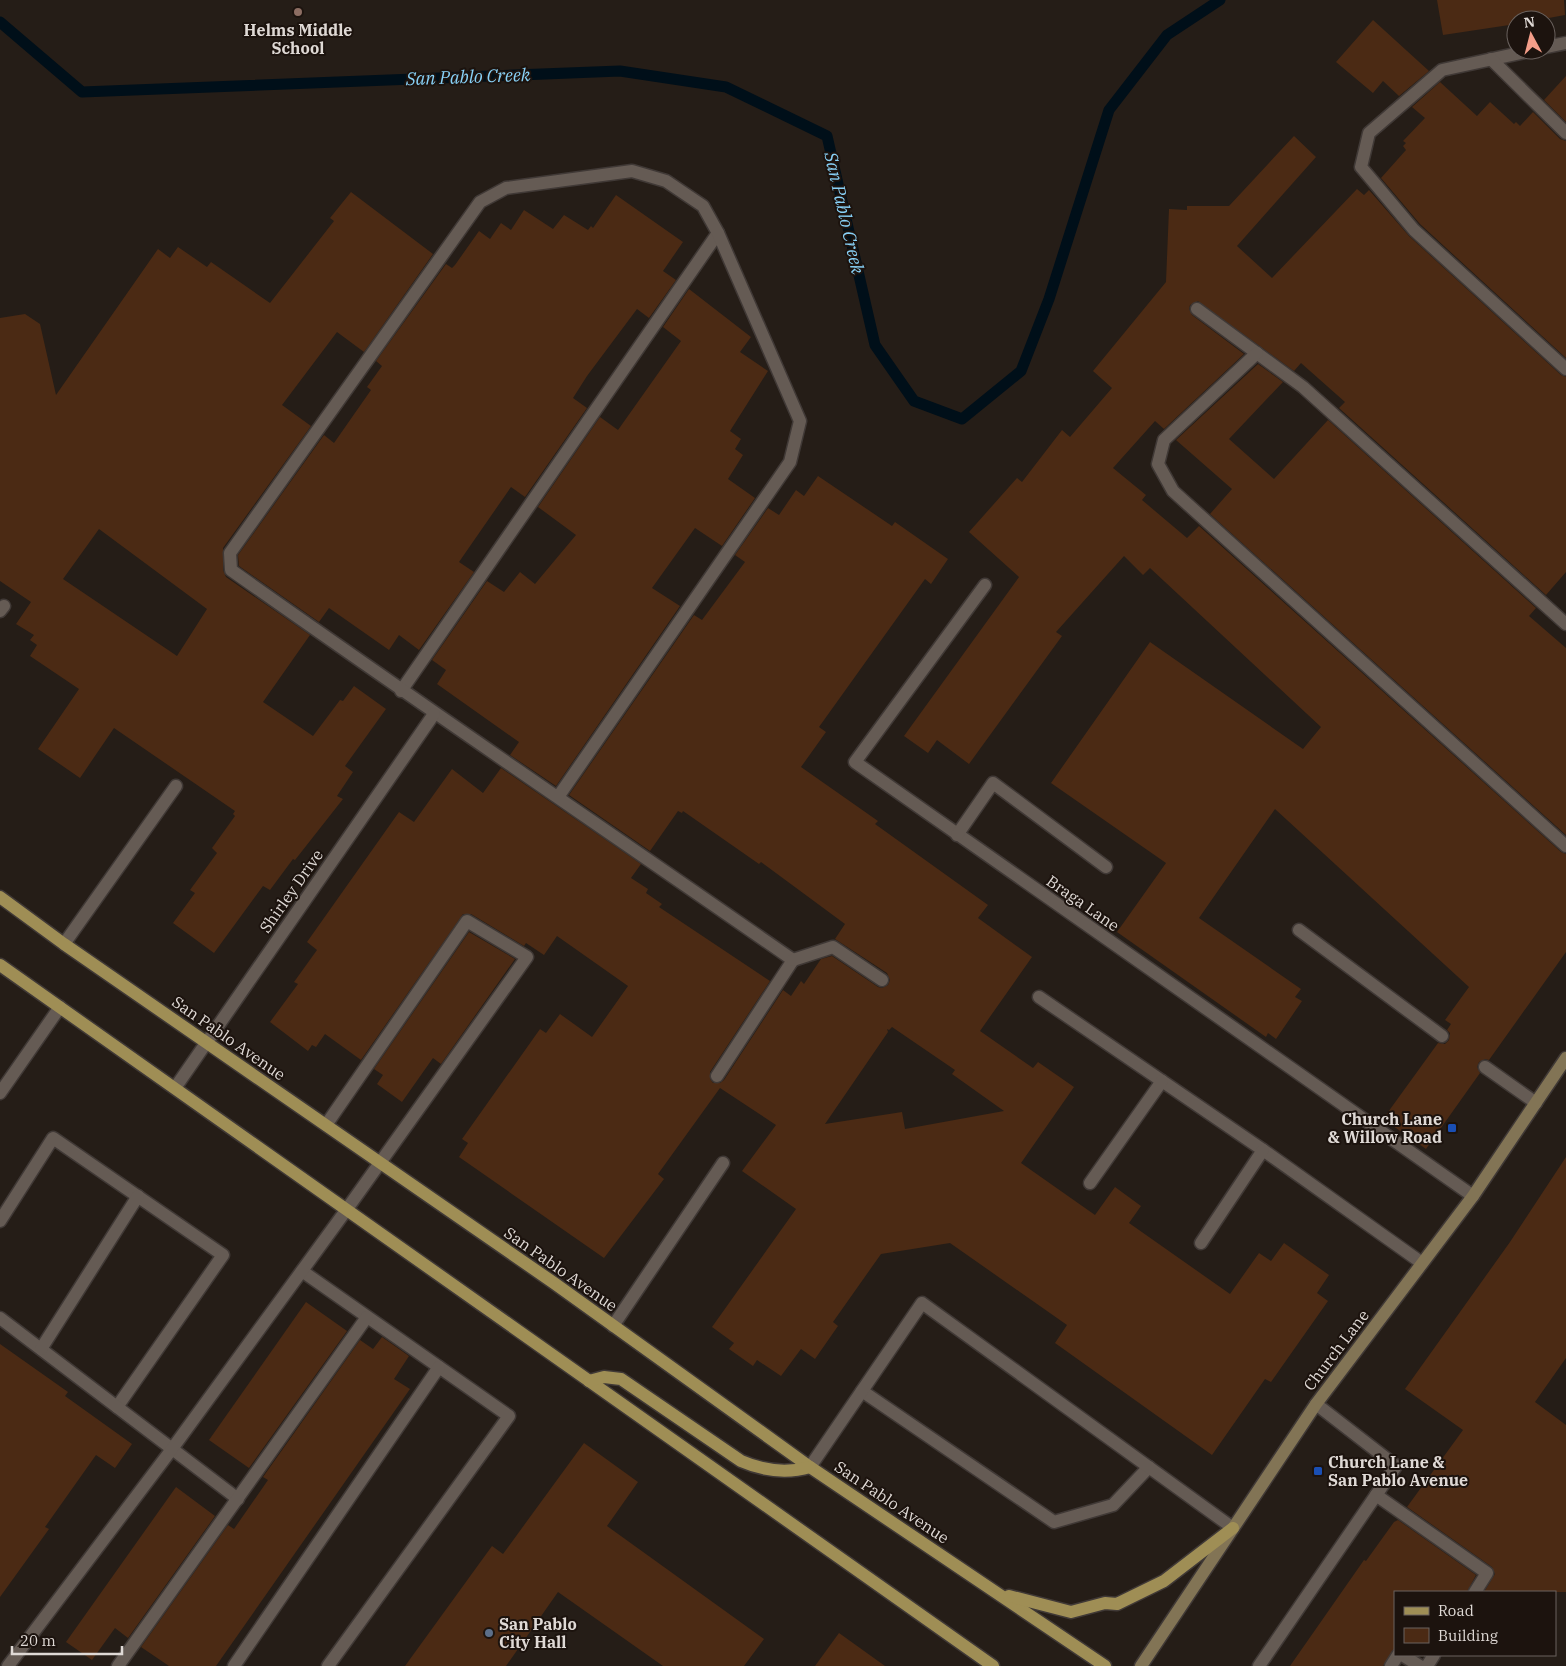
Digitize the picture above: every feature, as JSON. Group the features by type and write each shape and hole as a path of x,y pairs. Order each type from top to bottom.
{"main road":[{"name":"San Pablo Avenue","path":"0,897 64,944 379,1162 810,1466 1105,1666"},
{"path":"0,965 990,1665"},
{"path":"589,1382 604,1376 621,1379 741,1462 758,1469 794,1472 810,1466"},
{"path":"1001,1594 1071,1612 1105,1603 1117,1604 1164,1581 1233,1528"}],"street":[{"path":"1506,56 1442,70 1369,133 1361,167 1414,230 1566,369"},
{"path":"1491,59 1566,133"},
{"path":"558,797 790,462 800,421 718,233 703,206 666,181 632,171 506,188 480,202 230,552 231,570 434,714 558,797 793,960"},
{"path":"402,691 718,233"},
{"path":"1197,309 1303,387 1566,624"},
{"path":"1257,353 1164,440 1158,464 1173,491 1566,846"},
{"name":"Braga Lane","path":"985,586 855,762 956,835 1473,1196"},
{"name":"Shirley Drive","path":"176,1088 434,714"},
{"path":"956,835 993,783 1106,867"},
{"path":"64,944 176,786"},
{"path":"8,1666 172,1449 347,1210 379,1162 527,958 467,921 326,1125"},
{"path":"1299,930 1442,1036"},
{"path":"717,1076 793,960 833,947 882,980"},
{"path":"1038,997 1263,1150 1422,1263"},
{"path":"0,1093 60,1008"},
{"name":"Church Lane","path":"1141,1666 1316,1404 1473,1196 1566,1058"},
{"path":"1485,1067 1536,1103"},
{"path":"1090,1183 1162,1081"},
{"path":"0,1221 53,1138 223,1255 117,1407"},
{"path":"1201,1243 1263,1150"},
{"path":"613,1326 724,1163"},
{"path":"41,1350 138,1196"},
{"path":"302,1271 508,1416 328,1666"},
{"path":"810,1466 922,1303 1233,1528"},
{"path":"118,1666 367,1317"},
{"path":"0,1318 238,1499"},
{"path":"234,1666 439,1367"},
{"path":"862,1391 1054,1522 1113,1505 1149,1467"},
{"path":"1260,1666 1396,1466 1316,1404"},
{"path":"1376,1495 1487,1574 1476,1591"},
{"path":"1404,1656 1420,1666"}],"building":[{"path":"1437,0 1564,0 1565,15 1556,17 1556,10 1506,10 1506,26 1443,35"},
{"path":"1373,20 1429,71 1399,96 1383,81 1373,93 1336,62"},
{"path":"1566,76 1566,122 1544,100"},
{"path":"1440,82 1477,116 1490,102 1514,124 1516,122 1520,126 1533,112 1560,139 1566,141 1566,358 1420,224 1381,178 1406,150 1403,146 1406,143 1403,141 1425,118 1412,107"},
{"path":"1294,136 1316,157 1237,246 1272,278 1357,189 1364,195 1369,190 1409,236 1561,375 1566,377 1566,572 1546,595 1339,408 1345,402 1301,363 1294,371 1198,301 1190,305 1189,309 1192,315 1244,354 1164,429 1155,421 1113,468 1146,495 1142,500 1187,538 1199,526 1561,852 1566,854 1566,952 1489,1060 1485,1059 1479,1062 1477,1067 1480,1073 1426,1149 1383,1119 1438,1043 1445,1044 1449,1040 1450,1033 1447,1030 1451,1024 1445,1020 1469,987 1275,809 1199,918 1301,989 1295,997 1302,1001 1276,1039 1268,1033 1266,1037 1117,932 1166,863 1051,783 1150,642 1303,749 1321,727 1150,568 1143,575 1124,556 1056,632 1062,636 969,764 937,740 928,753 904,736 1019,577 969,532 1017,478 1022,482 1062,430 1070,437 1112,388 1093,371 1166,282 1169,209 1187,210 1187,206 1229,206"},
{"path":"351,192 433,254 364,352 337,332 282,405 311,426 223,548 223,570 226,577 310,635 263,702 313,736 340,700 343,701 354,686 386,709 345,766 353,772 337,796 343,799 270,890 263,886 214,953 173,923 195,893 190,890 217,853 212,848 235,816 233,814 235,811 114,728 80,778 38,749 79,689 30,656 37,645 30,640 34,635 16,624 31,602 0,581 0,318 25,314 40,324 56,395 158,249 170,258 178,247 207,267 211,262 270,303 334,221 330,218","holes":["99,529 207,609 177,656 63,579"]},
{"path":"616,195 683,242 663,271 676,280 649,318 637,309 587,376 573,398 587,408 525,497 511,487 459,562 474,572 419,650 399,635 389,650 329,608 319,622 239,566 238,555 324,435 334,443 371,390 367,387 382,366 376,361 446,264 452,268 455,265 479,231 490,239 501,223 511,230 524,210 553,229 564,215 588,230 591,226 593,228"},
{"path":"689,289 751,337 740,352 768,371 730,431 741,439 735,449 743,455 728,479 755,498 722,546 695,528 652,588 680,606 556,786 510,755 519,742 437,684 446,670 432,660 487,581 504,592 520,572 535,584 576,535 538,507 600,417 618,430 681,341 663,327"},
{"path":"1258,364 1283,382 1229,439 1274,479 1328,420 1536,608 1529,616 1566,648 1566,835 1210,514 1232,489 1176,440"},
{"path":"818,476 892,526 895,522 948,559 931,584 925,579 819,727 826,732 801,767 878,821 875,824 988,905 978,918 1032,957 980,1031 1033,1068 1038,1062 1074,1087 1021,1163 1095,1215 1115,1187 1141,1206 1129,1223 1230,1294 1259,1253 1271,1261 1284,1243 1329,1275 1317,1293 1328,1301 1271,1382 1265,1379 1212,1455 1055,1343 1067,1325 950,1243 881,1254 833,1322 838,1326 815,1359 801,1349 781,1376 757,1360 753,1366 729,1349 734,1343 712,1327 796,1209 742,1171 776,1125 720,1088 658,1174 664,1179 604,1258 459,1157 468,1143 462,1139 540,1029 546,1033 560,1014 592,1037 628,986 557,936 544,955 526,943 524,946 471,914 463,914 361,1060 325,1034 316,1047 312,1045 308,1051 270,1022 298,984 294,982 317,950 307,942 399,812 414,822 452,769 483,793 501,768 641,864 631,878 648,889 646,893 662,904 659,907 770,981 710,1072 710,1079 713,1083 720,1083 724,1080 783,990 791,996 801,981 804,984 821,959 832,956 878,987 882,988 888,985 890,980 887,973 835,939 845,924 761,862 759,864 683,811 682,813 678,811 650,851 569,795 694,615 702,620 745,562 735,555 768,508 779,515 796,490 804,496","holes":["892,1027 955,1070 952,1074 1004,1111 905,1129 902,1112 825,1124 888,1032 887,1029 889,1030"]},
{"path":"469,932 515,959 441,1064 433,1058 402,1102 377,1084 383,1075 374,1069"},
{"path":"1566,1157 1566,1358 1535,1402 1566,1425 1566,1592 1485,1591 1495,1574 1492,1567 1407,1507 1463,1430 1405,1389 1510,1242"},
{"path":"306,1302 347,1331 249,1468 209,1440"},
{"path":"382,1337 409,1356 394,1379 410,1389 216,1666 169,1666 141,1647 228,1525 234,1529 268,1480 263,1477 360,1340 373,1349"},
{"path":"0,1344 68,1392 65,1396 132,1444 115,1468 96,1455 45,1527 49,1529 0,1597"},
{"path":"584,1443 638,1482 607,1526 764,1639 744,1666 663,1666 558,1592 506,1666 405,1666 492,1546 503,1554"},
{"path":"176,1487 215,1516 128,1638 115,1628 92,1660 66,1642"},
{"path":"1398,1520 1476,1575 1468,1591 1394,1591 1394,1650 1383,1666 1290,1666 1364,1560 1366,1561 1394,1522"},
{"path":"839,1633 885,1666 815,1666"}],"waterway":[{"name":"San Pablo Creek","path":"0,22 82,92 620,71 726,87 827,136 875,345 914,401 962,419 1021,371 1049,299 1109,110 1167,35 1220,0"}],"place":[{"name":"Helms Middle School","path":"298,12"},
{"name":"Church Lane & Willow Road","path":"1452,1128"},
{"name":"Church Lane & San Pablo Avenue","path":"1318,1471"},
{"name":"San Pablo City Hall","path":"489,1633"}]}
